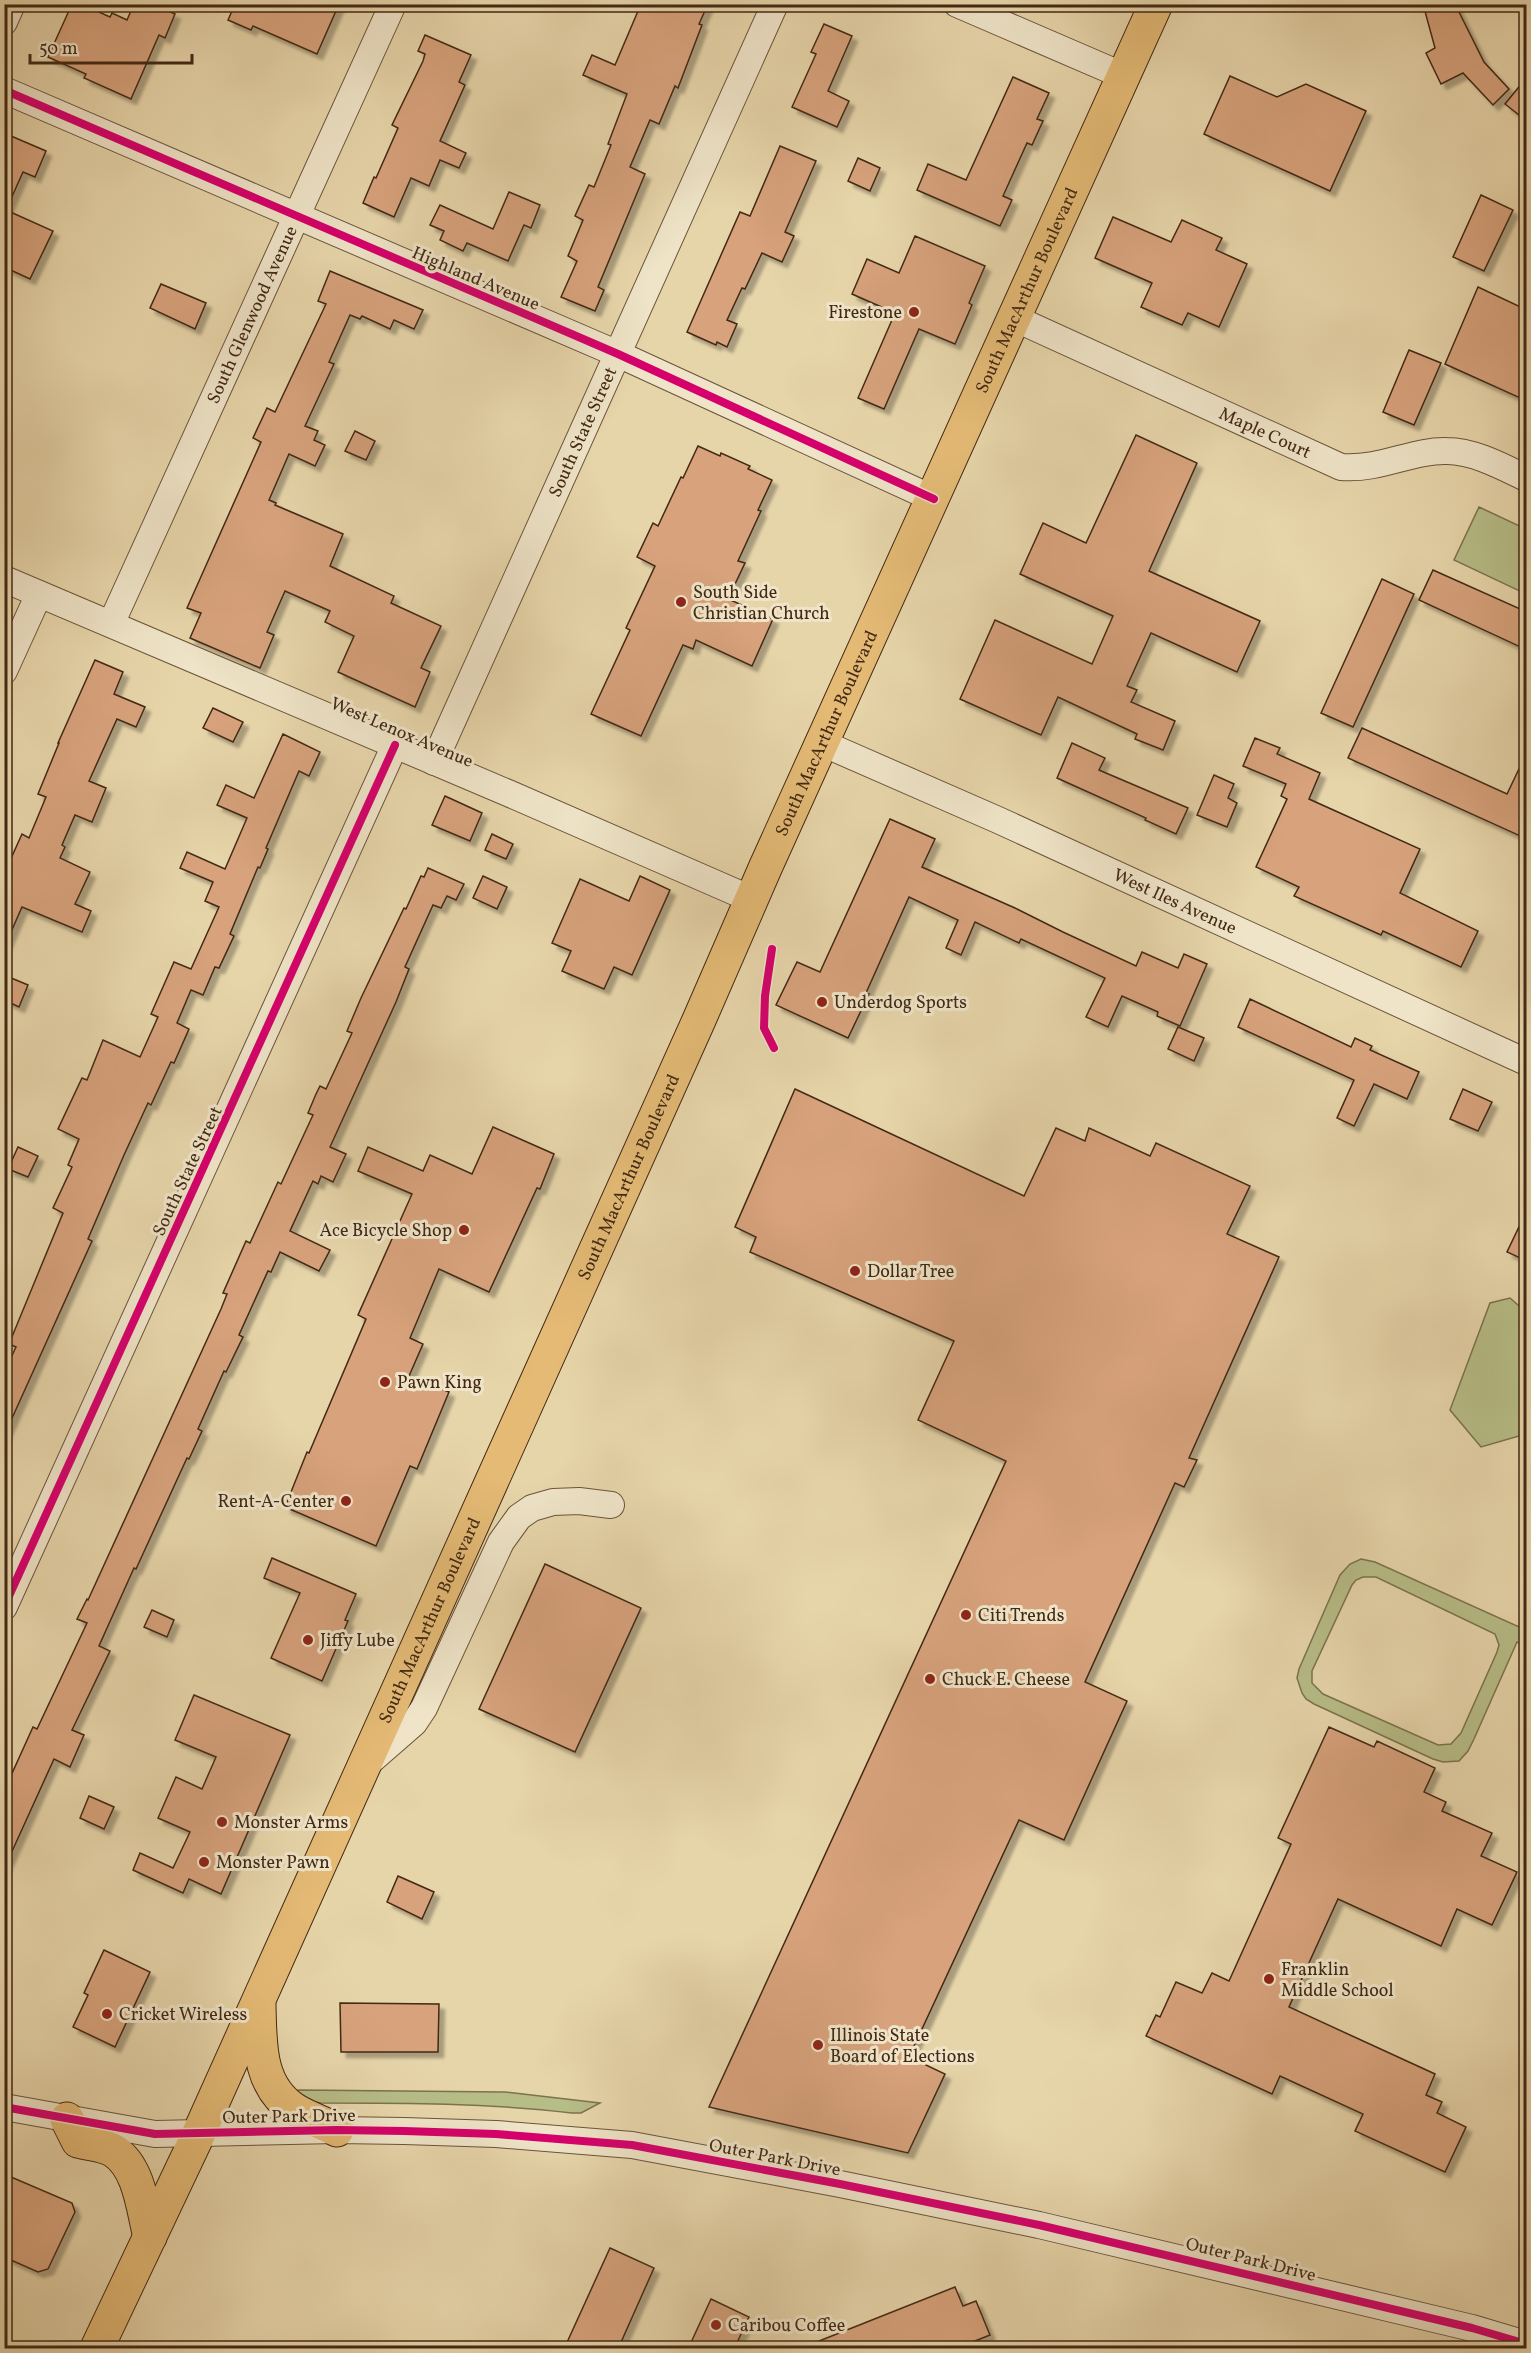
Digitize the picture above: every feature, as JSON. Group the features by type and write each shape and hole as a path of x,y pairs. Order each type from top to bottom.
{"main road":[{"name":"South MacArthur Boulevard","path":"97,2349 199,2133 1156,4"},
{"path":"258,1999 262,2056 272,2088 295,2109 337,2130"},
{"path":"67,2119 78,2141 114,2151 127,2165 140,2195 150,2237"}],"street":[{"path":"4,22 12,4"},
{"name":"South Glenwood Avenue","path":"111,624 287,243 296,217 393,4"},
{"name":"South State Street","path":"434,762 775,4"},
{"path":"957,4 1124,76"},
{"name":"Highland Avenue","path":"4,90 618,354 934,499"},
{"name":"Maple Court","path":"1014,318 1341,467 1376,466 1447,451 1466,453 1527,478"},
{"name":"West Lenox Avenue","path":"4,579 752,899"},
{"path":"4,671 39,594"},
{"name":"West Iles Avenue","path":"822,743 988,816 1527,1062"},
{"name":"South State Street","path":"4,1607 395,745"},
{"path":"360,1771 414,1723 424,1708 501,1542 519,1517 532,1508 553,1502 579,1500 611,1505"},
{"name":"Outer Park Drive","path":"4,2107 155,2134 337,2130 496,2134 641,2147 840,2184 1116,2242 1472,2328 1527,2344"}],"green space":[{"path":"1479,507 1526,529 1526,594 1454,560"},
{"path":"1510,1298 1526,1312 1526,1434 1481,1447 1450,1410 1490,1303"},
{"path":"1361,1559 1375,1562 1526,1630 1526,1646 1517,1642 1474,1739 1468,1751 1459,1761 1443,1762 1433,1759 1314,1704 1302,1693 1297,1678 1299,1669 1340,1575 1350,1564","holes":["1363,1577 1376,1577 1495,1634 1499,1645 1497,1652 1461,1733 1451,1744 1438,1745 1323,1694 1312,1683 1312,1671 1352,1585"]},
{"path":"298,2090 505,2092 600,2103 581,2113 572,2113 478,2105 321,2103 296,2093"}],"building":[{"path":"72,4 81,4 110,17 112,13 127,20 134,4 153,4 175,14 165,38 159,35 131,99 84,78 86,74 48,57"},
{"path":"235,4 339,4 317,54 253,26 251,30 228,20"},
{"path":"641,4 708,4 678,88 675,86 659,124 650,120 630,167 645,174 598,287 604,290 595,311 561,297 577,261 568,256 583,220 575,216 589,185 594,187 611,145 608,144 627,94 583,75 592,55 615,65"},
{"path":"1423,4 1455,4 1484,62 1509,89 1493,105 1463,73 1441,84 1426,53 1435,48"},
{"path":"824,24 852,36 828,91 849,101 837,127 792,107 816,54 811,52"},
{"path":"425,35 471,55 459,82 465,85 440,141 466,153 459,168 440,160 429,186 411,178 394,217 363,203 398,128 392,125 423,61 425,54 418,51"},
{"path":"1230,76 1277,97 1306,84 1366,111 1330,191 1204,134"},
{"path":"1013,77 1049,93 1037,119 1043,121 1032,145 1027,143 1003,196 1012,200 1000,226 917,190 928,164 966,180"},
{"path":"1527,77 1527,105 1519,115 1505,104"},
{"path":"4,133 46,151 35,177 23,172 6,210 53,231 30,279 4,267"},
{"path":"780,146 816,161 785,232 794,236 782,262 762,253 727,320 737,324 727,347 717,342 716,345 687,332 740,212 750,216"},
{"path":"858,158 880,168 870,191 848,181"},
{"path":"509,192 540,205 531,228 524,225 508,261 467,243 463,251 440,240 444,231 430,225 440,205 493,229"},
{"path":"1481,195 1513,210 1484,271 1453,257"},
{"path":"1113,217 1171,242 1182,220 1222,238 1216,250 1247,264 1219,327 1188,313 1182,325 1141,307 1152,283 1095,258"},
{"path":"915,236 985,266 969,303 972,305 955,344 919,329 884,409 858,398 895,313 852,294 867,259 899,273"},
{"path":"330,271 423,310 414,329 394,320 390,329 362,316 360,319 350,315 329,362 334,364 305,426 318,431 314,440 325,445 315,466 289,454 269,500 276,503 275,505 343,534 330,566 394,596 391,603 441,626 421,668 430,672 415,707 338,672 354,636 325,622 330,611 285,591 267,632 274,635 260,668 190,638 201,613 187,608 261,442 253,438 267,408 275,412 326,304 318,301"},
{"path":"161,284 206,303 195,329 150,308"},
{"path":"1478,287 1527,310 1527,401 1445,364"},
{"path":"1409,350 1441,363 1414,425 1383,412"},
{"path":"355,431 375,441 366,460 345,451"},
{"path":"1136,435 1197,463 1149,571 1260,621 1237,672 1151,633 1127,686 1137,690 1131,702 1175,721 1163,750 1135,739 1137,734 1058,697 1041,735 960,699 995,620 1092,664 1113,616 1020,574 1043,523 1086,543"},
{"path":"698,446 750,466 748,469 772,480 758,510 761,511 738,561 745,563 728,599 773,619 752,666 696,640 693,649 683,645 641,736 591,714 630,630 626,628 655,566 637,557 653,523 658,526"},
{"path":"1433,570 1527,612 1527,650 1419,600"},
{"path":"1382,579 1414,594 1353,727 1321,713"},
{"path":"95,660 123,672 114,694 145,707 136,727 117,719 89,781 106,788 92,822 75,815 62,845 65,847 60,858 90,872 75,904 91,911 82,932 22,907 4,948 4,874 22,834 29,838 46,797 38,794"},
{"path":"213,708 243,722 233,742 203,728"},
{"path":"1362,728 1507,794 1527,752 1527,839 1348,758"},
{"path":"283,734 320,752 309,776 299,771 266,848 268,849 260,868 258,867 230,934 234,936 219,968 215,967 203,995 191,990 177,1023 189,1029 151,1105 148,1103 124,1155 88,1239 92,1241 4,1436 4,1373 16,1347 9,1344 63,1213 53,1208 72,1167 68,1165 79,1139 58,1129 82,1078 87,1080 103,1040 140,1057 158,1017 151,1014 174,962 191,969 219,907 205,901 213,882 180,868 187,852 225,869 247,818 217,805 226,785 254,798"},
{"path":"1255,738 1280,748 1277,754 1320,773 1309,799 1420,849 1400,893 1478,931 1461,967 1383,931 1381,935 1294,896 1299,887 1256,867 1287,799 1281,796 1286,784 1243,766"},
{"path":"1072,743 1105,758 1099,770 1188,808 1176,834 1057,778"},
{"path":"1214,775 1234,784 1228,798 1237,803 1227,827 1197,815"},
{"path":"445,796 482,813 470,841 432,825"},
{"path":"890,819 935,839 922,867 1015,908 1136,966 1142,952 1178,968 1184,954 1207,964 1180,1026 1157,1016 1158,1012 1122,996 1108,1027 1086,1017 1105,978 1021,939 1019,943 975,922 961,955 946,948 958,920 909,897 866,993 869,994 848,1038 776,1005 797,962 820,972"},
{"path":"492,834 513,844 506,859 485,850"},
{"path":"428,868 464,884 456,900 447,896 441,908 433,905 405,967 409,969 396,1002 330,1147 346,1154 333,1182 321,1176 318,1184 313,1181 290,1231 330,1250 319,1271 280,1252 271,1272 268,1271 239,1335 243,1337 226,1372 224,1371 198,1429 202,1431 189,1459 187,1458 136,1569 134,1568 99,1646 110,1651 72,1730 84,1735 70,1767 54,1759 4,1869 4,1791 33,1727 37,1729 87,1623 77,1619 88,1600 221,1309 227,1294 223,1293 246,1241 250,1243 278,1182 281,1184 313,1115 308,1113 316,1094 320,1086 326,1089 352,1033 347,1031 361,998 404,908 406,909 421,876 424,877"},
{"path":"483,876 507,887 497,909 473,898"},
{"path":"640,876 670,890 632,975 614,967 604,989 562,971 571,951 552,943 580,879 629,901"},
{"path":"4,975 28,985 19,1007 4,1000"},
{"path":"1250,999 1351,1047 1355,1038 1372,1046 1370,1050 1419,1072 1407,1099 1374,1084 1354,1126 1337,1118 1354,1080 1238,1027"},
{"path":"1178,1027 1204,1038 1194,1061 1168,1049"},
{"path":"795,1089 1024,1196 1056,1128 1085,1141 1089,1128 1150,1156 1156,1143 1250,1186 1227,1234 1279,1257 1189,1458 1197,1460 1184,1487 1175,1483 1085,1682 1127,1701 1064,1840 1019,1820 909,2057 945,2074 908,2153 709,2107 1006,1461 918,1420 954,1341 750,1252 756,1237 735,1227"},
{"path":"1463,1089 1492,1102 1478,1131 1450,1119"},
{"path":"493,1127 554,1154 540,1189 537,1188 489,1292 439,1269 410,1338 423,1344 409,1376 449,1392 417,1469 410,1466 376,1546 285,1507 366,1319 358,1315 412,1194 358,1171 368,1147 423,1171 430,1155 472,1174"},
{"path":"18,1147 38,1156 28,1177 8,1169"},
{"path":"1527,1210 1527,1261 1507,1252"},
{"path":"272,1558 356,1594 345,1620 348,1621 322,1681 271,1658 300,1593 264,1578"},
{"path":"545,1564 641,1608 575,1752 479,1709"},
{"path":"152,1610 174,1620 167,1637 144,1627"},
{"path":"194,1695 290,1735 221,1894 189,1879 183,1893 133,1870 140,1853 173,1868 190,1832 158,1818 176,1777 202,1789 216,1757 175,1740"},
{"path":"1329,1727 1374,1747 1377,1741 1435,1768 1424,1792 1446,1802 1442,1811 1492,1833 1481,1856 1517,1872 1492,1925 1457,1909 1441,1946 1338,1899 1289,2007 1435,2074 1426,2095 1442,2102 1437,2113 1466,2127 1445,2172 1355,2131 1363,2114 1280,2076 1272,2094 1146,2036 1156,2015 1160,2017 1176,1982 1202,1993 1212,1973 1229,1981 1291,1844 1278,1838"},
{"path":"89,1796 114,1807 104,1829 80,1818"},
{"path":"398,1876 434,1892 422,1919 387,1902"},
{"path":"104,1950 150,1972 115,2047 73,2027 88,1995 84,1993"},
{"path":"340,2003 439,2004 438,2052 341,2052"},
{"path":"4,2174 72,2203 75,2212 48,2269 38,2272 4,2257"},
{"path":"610,2248 654,2268 618,2349 564,2349"},
{"path":"955,2287 963,2306 976,2301 990,2335 955,2349 799,2349"},
{"path":"711,2299 749,2317 734,2349 688,2349"}],"cycle path":[{"path":"4,90 618,354 934,499"},
{"path":"4,1607 395,745"},
{"path":"772,949 765,996 764,1028 774,1048"},
{"path":"4,2107 155,2134 337,2130 404,2131 496,2134 632,2145 840,2184 1039,2225 1472,2328 1526,2344"}],"place":[{"name":"Firestone","path":"914,312"},
{"name":"South Side Christian Church","path":"681,602"},
{"name":"Underdog Sports","path":"822,1002"},
{"name":"Ace Bicycle Shop","path":"464,1230"},
{"name":"Dollar Tree","path":"855,1271"},
{"name":"Pawn King","path":"385,1382"},
{"name":"Rent-A-Center","path":"346,1501"},
{"name":"Citi Trends","path":"966,1615"},
{"name":"Jiffy Lube","path":"308,1640"},
{"name":"Chuck E. Cheese","path":"930,1679"},
{"name":"Monster Arms","path":"222,1822"},
{"name":"Monster Pawn","path":"204,1862"},
{"name":"Franklin Middle School","path":"1269,1979"},
{"name":"Cricket Wireless","path":"107,2014"},
{"name":"Illinois State Board of Elections","path":"818,2045"},
{"name":"Caribou Coffee","path":"716,2325"}]}
